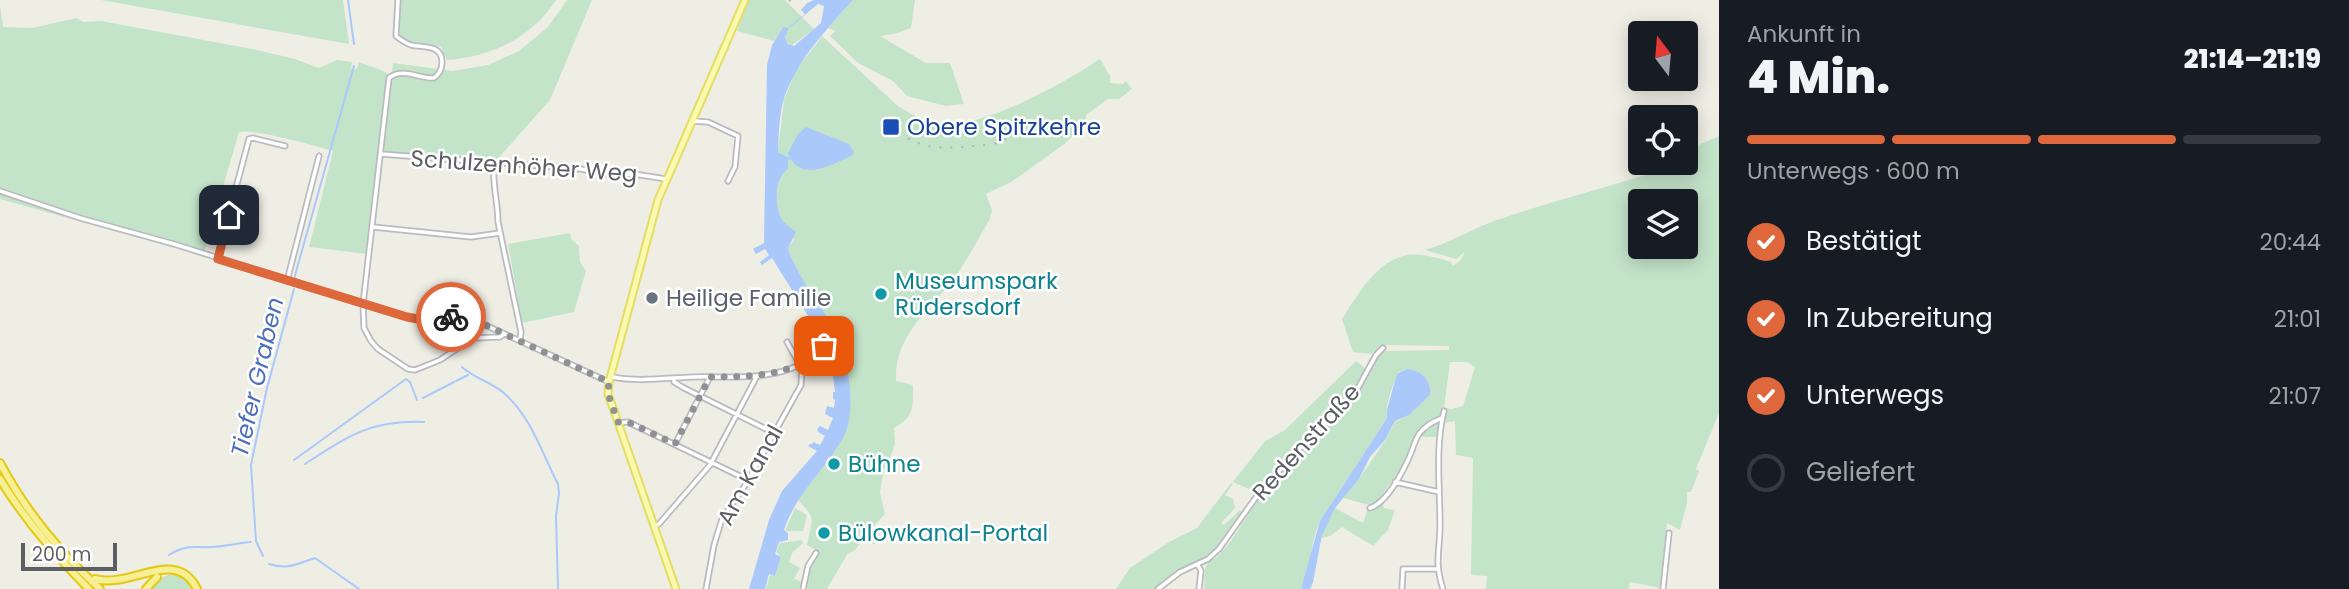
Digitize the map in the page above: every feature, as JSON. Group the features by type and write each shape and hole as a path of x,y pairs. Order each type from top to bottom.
{"highway":[{"path":"0,463 50,537 100,589"},
{"path":"0,479 44,542 89,589"},
{"path":"76,566 97,582 114,586 126,586 170,572 191,579 197,589"},
{"path":"146,589 161,573"}],"main road":[{"path":"676,589 608,394 609,380 649,227 666,179 745,0"}],"street":[{"path":"398,0 396,36 411,45 437,50 441,54 442,64 440,72 434,78 401,73 389,78 363,304 364,328 378,349 408,369 411,374 440,360 468,340 500,337 504,334"},
{"path":"691,120 708,122 738,135 736,167 728,181"},
{"path":"218,259 249,139 285,146"},
{"name":"Schulzenhöher Weg","path":"381,154 581,169 610,175 634,174 666,179"},
{"path":"287,281 319,156"},
{"path":"494,164 493,177 500,233 520,341"},
{"path":"0,191 80,218 174,244 420,320 436,321 460,316 470,318 609,380 757,376 784,371 800,365 824,346 838,329"},
{"path":"373,227 471,237 500,233"},
{"path":"787,342 800,365"},
{"name":"Redenstraße","path":"1158,589 1180,572 1198,565 1219,549 1259,493 1304,443 1353,397 1376,355 1383,348"},
{"name":"Am Kanal","path":"706,589 722,519 748,480 801,385 803,377 800,365"},
{"path":"654,526 659,524 711,462 757,376"},
{"path":"675,444 710,377"},
{"path":"674,378 674,382 684,388 774,433"},
{"path":"1443,589 1437,569 1444,411"},
{"path":"1370,508 1376,506 1395,482 1408,461 1418,436 1442,418"},
{"path":"618,422 628,422 748,480"},
{"path":"1395,482 1439,492"},
{"path":"1663,589 1669,533"},
{"path":"803,589 808,566 816,553"},
{"path":"1198,565 1201,571 1199,589"},
{"path":"1402,589 1403,569 1437,569"}],"green space":[{"path":"101,0 343,0 349,44"},
{"path":"400,0 556,0 535,25 509,43 479,55 447,60 441,47 408,41 400,35"},
{"path":"567,0 592,0 550,100 495,162 384,152 393,63 453,71 488,65 519,51 548,27"},
{"path":"749,0 785,0 814,29 791,46 785,40 783,27 774,41 737,31"},
{"path":"853,0 915,0 911,28 880,36 926,63 950,63 964,104 946,106 907,96 893,81 858,63 830,36 835,31 828,28"},
{"path":"0,5 3,27 32,28 77,18 83,22 101,21 257,50 319,68 337,60 352,62 351,68 357,69 359,62 388,74 367,254 309,247 333,151 246,131 239,132 203,256 0,199"},
{"name":"Museumspark Rüdersdorf","path":"822,36 899,107 939,123 961,123 1002,111 1068,79 1100,59 1110,76 1110,83 1123,84 1126,81 1132,89 1119,99 1108,99 1086,115 1085,125 1063,145 1011,182 986,194 992,210 990,219 958,273 914,326 901,351 896,381 913,385 913,405 906,420 894,428 895,443 887,469 884,468 880,493 885,514 869,531 867,539 875,541 874,544 862,541 854,551 848,553 827,589 808,589 805,586 808,570 819,552 807,545 811,516 798,500 839,444 847,428 844,355 837,335 842,327 837,325 834,331 799,275 788,248 794,239 779,216 777,201 779,182 788,168 788,159 778,150 784,100 795,72"},
{"path":"1719,136 1719,413 1696,469 1699,471 1691,492 1687,492 1680,530 1667,523 1660,588 1630,582 1629,589 1486,589 1487,576 1471,575 1473,458 1456,455 1455,421 1438,424 1439,437 1417,437 1405,462 1381,497 1384,508 1395,510 1388,530 1373,546 1342,527 1330,536 1321,538 1335,508 1363,523 1369,505 1343,498 1385,441 1395,422 1409,415 1430,395 1427,380 1417,371 1407,369 1398,372 1388,401 1387,418 1320,521 1301,589 1204,589 1208,562 1217,557 1231,541 1263,492 1313,437 1353,401 1375,358 1382,351 1449,350 1449,346 1382,345 1371,354 1353,352 1342,319 1368,281 1386,264 1407,255 1441,259 1451,262 1453,266 1465,252 1456,259 1425,250 1494,221 1645,175 1698,175 1698,145","holes":["1450,362 1467,362 1475,367 1463,406 1444,408"]},
{"path":"570,233 571,239 579,246 580,262 586,271 574,312 522,323 508,244"},
{"path":"1356,361 1365,368 1349,399 1260,489 1251,490 1233,482 1265,441 1285,430"},
{"path":"1231,483 1233,484 1225,495 1233,499 1235,508 1221,523 1224,525 1240,510 1243,513 1209,556 1175,572 1155,589 1116,589 1130,568 1169,542 1197,528"},
{"path":"795,508 807,515 803,531 785,531"},
{"path":"802,540 803,543 792,553 789,562 800,568 792,582 795,579 801,582 800,589 766,589 770,575 775,576 781,557 776,552 780,543"},
{"path":"168,575 183,578 195,589 147,589 154,581"}],"water":[{"path":"814,0 853,0 812,47 788,87 779,126 778,150 790,158 788,153 798,134 806,127 849,144 854,152 838,162 812,170 804,169 791,159 788,160 788,169 778,184 777,205 781,218 796,232 788,248 793,260 832,326 842,349 849,382 850,413 844,436 789,517 784,530 788,533 788,540 779,542 775,554 781,557 775,576 769,574 765,589 749,589 769,520 782,491 817,451 808,446 813,442 820,445 825,436 817,429 820,426 828,430 833,418 825,414 827,406 834,408 835,400 830,351 772,258 762,265 760,262 769,255 765,249 756,254 753,249 764,243 767,65 772,45 783,27 788,28 805,14 801,10","holes":["818,4 824,6 821,23 794,46 788,44 785,38 788,29"]},
{"path":"1407,369 1417,371 1427,380 1430,395 1409,415 1395,421 1385,440 1370,457 1359,479 1335,508 1322,535 1313,582 1310,589 1301,589 1320,521 1387,418 1396,377"}],"waterway":[{"name":"Tiefer Graben","path":"348,0 354,44"},
{"name":"Tiefer Graben","path":"294,279 354,66"},
{"name":"Tiefer Graben","path":"263,556 256,541 251,465 267,388 294,289"},
{"path":"462,367 500,390 514,403 529,424 558,484 558,589"},
{"path":"456,381 468,375"},
{"path":"294,460 406,379 410,382 417,400"},
{"path":"423,398 454,382"},
{"path":"305,464 347,438 374,427 424,422"},
{"path":"169,555 185,548 251,542"},
{"name":"Tiefer Graben","path":"269,564 287,566 315,558 359,589"}],"railway":[{"path":"789,0 794,5"},
{"path":"883,117 903,136 924,145 948,148 999,142 1021,122"}],"way so far":[{"path":"451,317 470,318 609,382 608,394 618,422 628,422 675,444 710,377 757,376 784,371 800,365 824,346"}],"place":[{"name":"Obere Spitzkehre","path":"891,127"},
{"name":"Museumspark Rüdersdorf","path":"881,294"},
{"name":"Heilige Familie","path":"652,298"},
{"name":"Bühne","path":"834,464"},
{"name":"Bülowkanal-Portal","path":"824,533"}],"route":[{"path":"229,215 218,259 407,317 436,321 451,317"}]}
